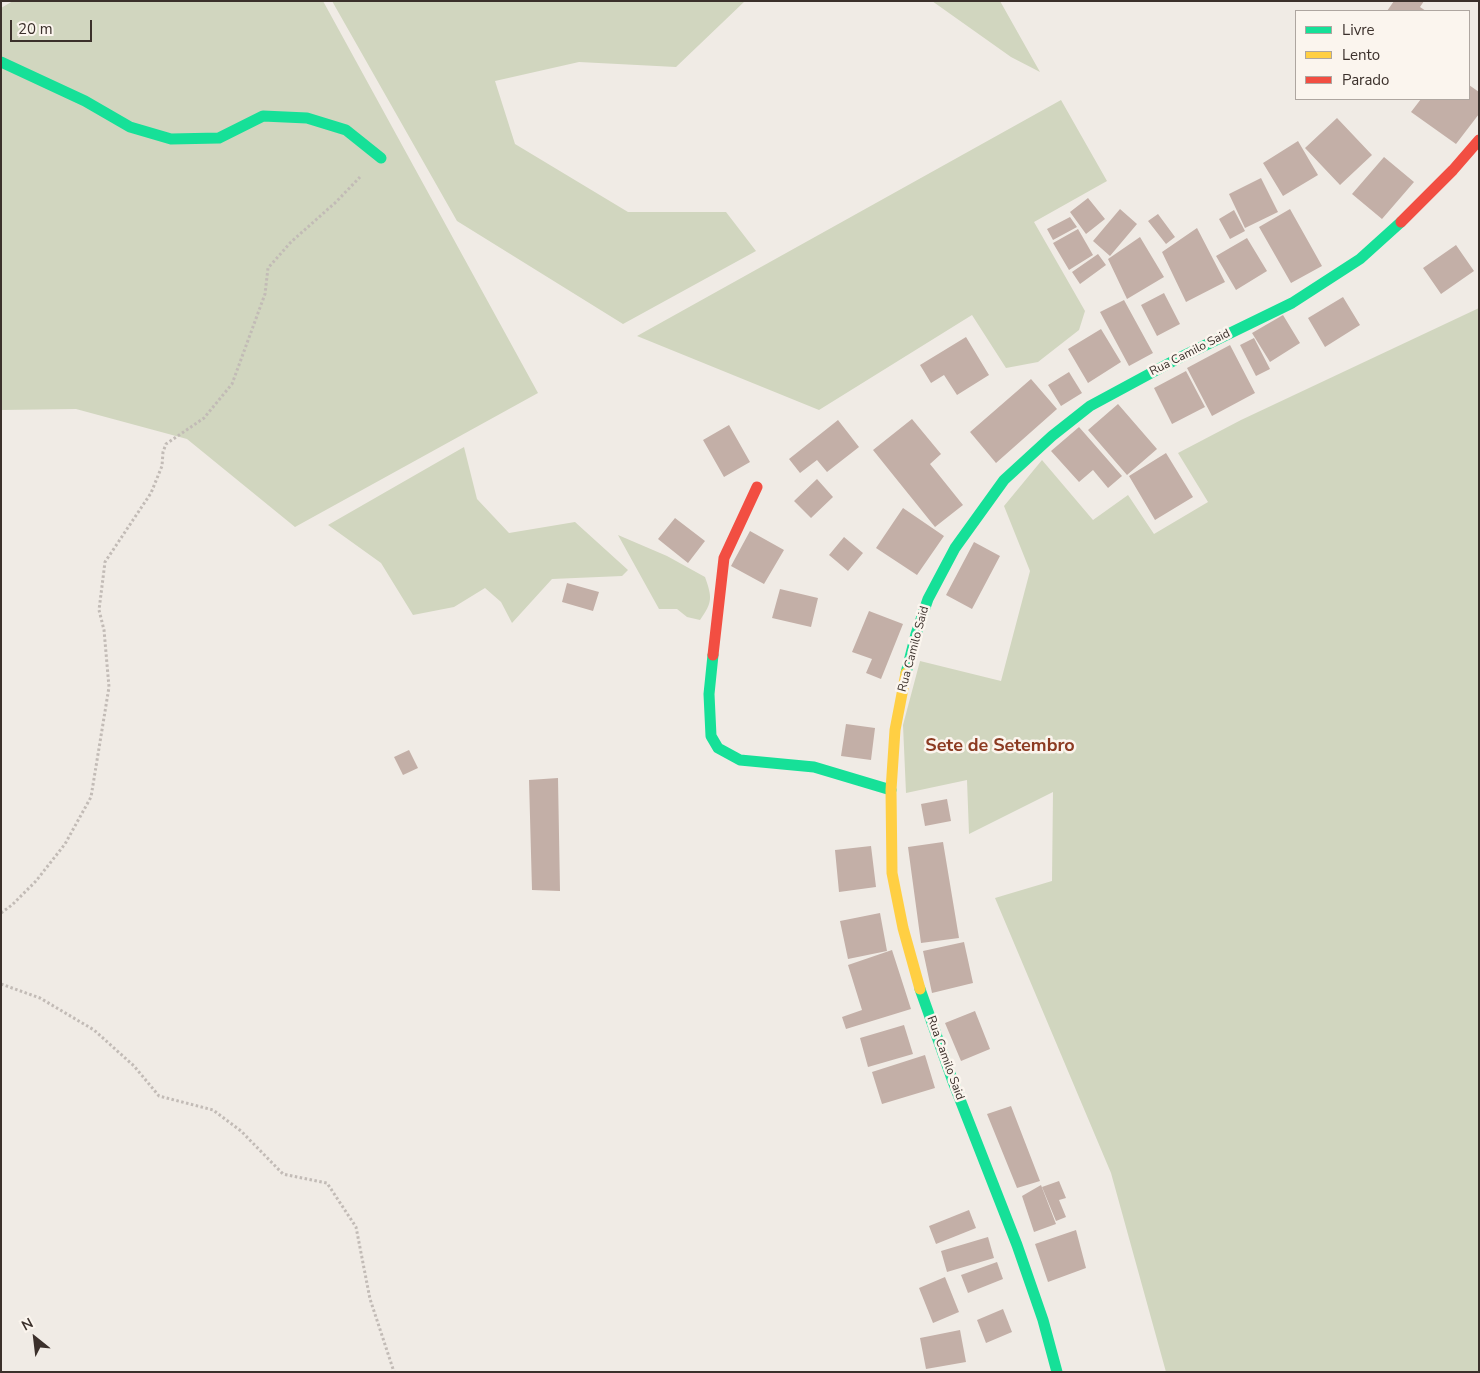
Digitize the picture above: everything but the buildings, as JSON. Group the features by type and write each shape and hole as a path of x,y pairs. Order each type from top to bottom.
{"street":[{"path":"1,62 85,101 130,128 171,139 219,138 263,116 306,118 346,130 381,158"},
{"name":"Rua Camilo Said","path":"1057,1372 1017,1245 952,1079 919,984 903,928 892,873 891,790 896,730 902,688 916,634 928,599 956,548 1004,480 1052,436 1090,406 1177,359 1292,303 1360,259 1404,219 1453,170 1479,140"},
{"path":"757,487 724,558 709,694 711,736 718,748 740,760 814,767 891,790"}],"path":[{"path":"1,913 12,905 36,881 65,844 91,798 109,687 104,630 99,610 105,562 150,493 162,466 163,452 166,444 204,418 232,384 265,294 268,268 291,242 381,158"},
{"path":"1,984 40,998 94,1030 134,1066 159,1096 213,1110 241,1131 283,1174 327,1182 356,1227 370,1298 394,1372"}],"green space":[{"path":"13,1 323,1 538,393 295,527 187,439 76,409 1,410 1,8"},
{"path":"332,1 745,1 676,67 579,62 495,81 515,144 628,212 726,212 756,251 623,324 457,221"},
{"path":"932,1 1000,1 1040,72 1011,57"},
{"path":"1061,100 1107,181 1034,222 1085,311 1079,330 1038,362 1006,368 972,315 819,410 637,336"},
{"path":"1479,308 1479,1372 1166,1372 1111,1173 995,898 1052,881 1053,792 969,834 967,780 906,793 903,725 920,661 1001,681 1030,571 1004,506 1042,460 1093,520 1128,495 1154,534 1208,502 1178,453 1241,420"},
{"path":"464,447 477,499 509,533 575,522 628,570 622,576 552,579 512,623 501,602 485,588 454,607 413,615 381,563 328,525"},
{"path":"618,535 667,556 705,577 710,599 700,620 687,617 677,609 659,609"}],"traffic: fast":[{"path":"1,62 85,101 130,127 171,139 219,138 263,116 307,118 346,130 381,158"},
{"path":"906,673 916,634 928,599 955,548 1004,480 1052,436 1090,406 1177,359 1292,303 1360,259 1401,222"},
{"path":"713,655 709,694 711,736 718,748 740,760 814,767 891,790"},
{"path":"920,989 952,1079 1017,1245 1043,1320 1057,1372"}],"traffic: slow":[{"path":"906,673 895,730 891,790 892,873 903,928 920,989"}],"traffic: jam":[{"path":"1401,222 1453,170 1479,140"},
{"path":"713,655 724,558 757,487"}],"district":[{"name":"Sete de Setembro","path":"1000,747"}]}
